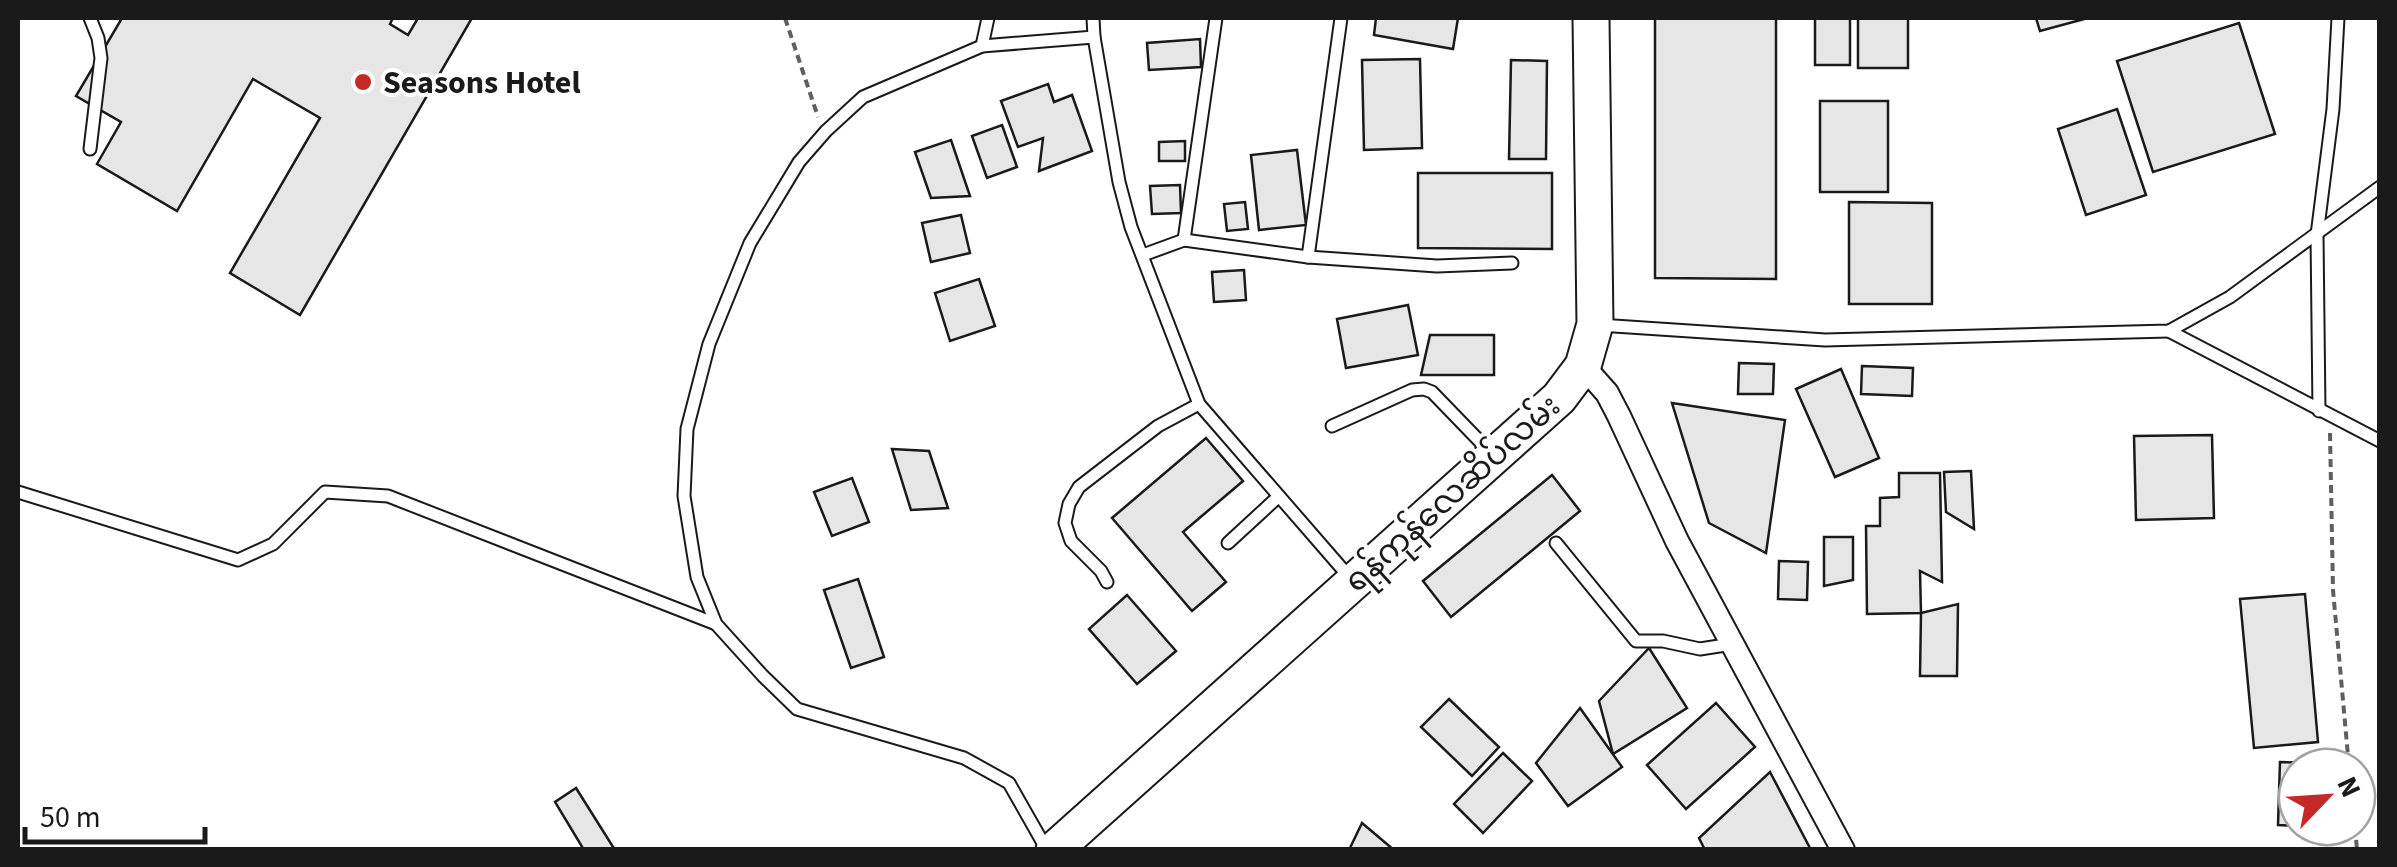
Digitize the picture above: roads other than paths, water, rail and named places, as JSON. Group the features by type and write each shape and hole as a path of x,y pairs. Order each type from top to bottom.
{"main road":[{"name":"ရန်ကုန်လေဆိပ်လမ်း","path":"1051,850 1559,398 1584,366 1595,324 1591,18"}],"street":[{"path":"1584,366 1620,416 1678,542 1828,838 1842,850"}],"lane":[{"path":"90,18 101,58 90,148"},
{"path":"982,46 988,18"},
{"path":"1093,18 1119,182 1131,227 1199,404 1354,582"},
{"path":"1184,240 1216,18"},
{"path":"1308,257 1341,18"},
{"path":"2324,414 2317,235 2333,108 2338,18"},
{"path":"1051,850 1009,783 964,758 798,709 716,624 697,577 684,496 687,429 709,344 750,244 798,162 826,131 863,97 982,46 1094,36"},
{"path":"1595,324 1824,340 2169,331 2230,297 2380,187"},
{"path":"1143,255 1184,240 1308,257 1438,266 1512,263"},
{"path":"2169,331 2380,440"},
{"path":"1332,426 1412,390 1424,389 1432,392 1494,457"},
{"path":"1107,582 1071,542 1065,523 1069,504 1079,487 1158,426 1199,404"},
{"path":"18,492 238,560 273,544 324,492 388,496 716,624"},
{"path":"1228,543 1279,496"},
{"path":"1556,542 1636,641 1662,641 1700,649 1732,644"}],"place":[{"name":"Seasons Hotel","path":"363,82"}]}
